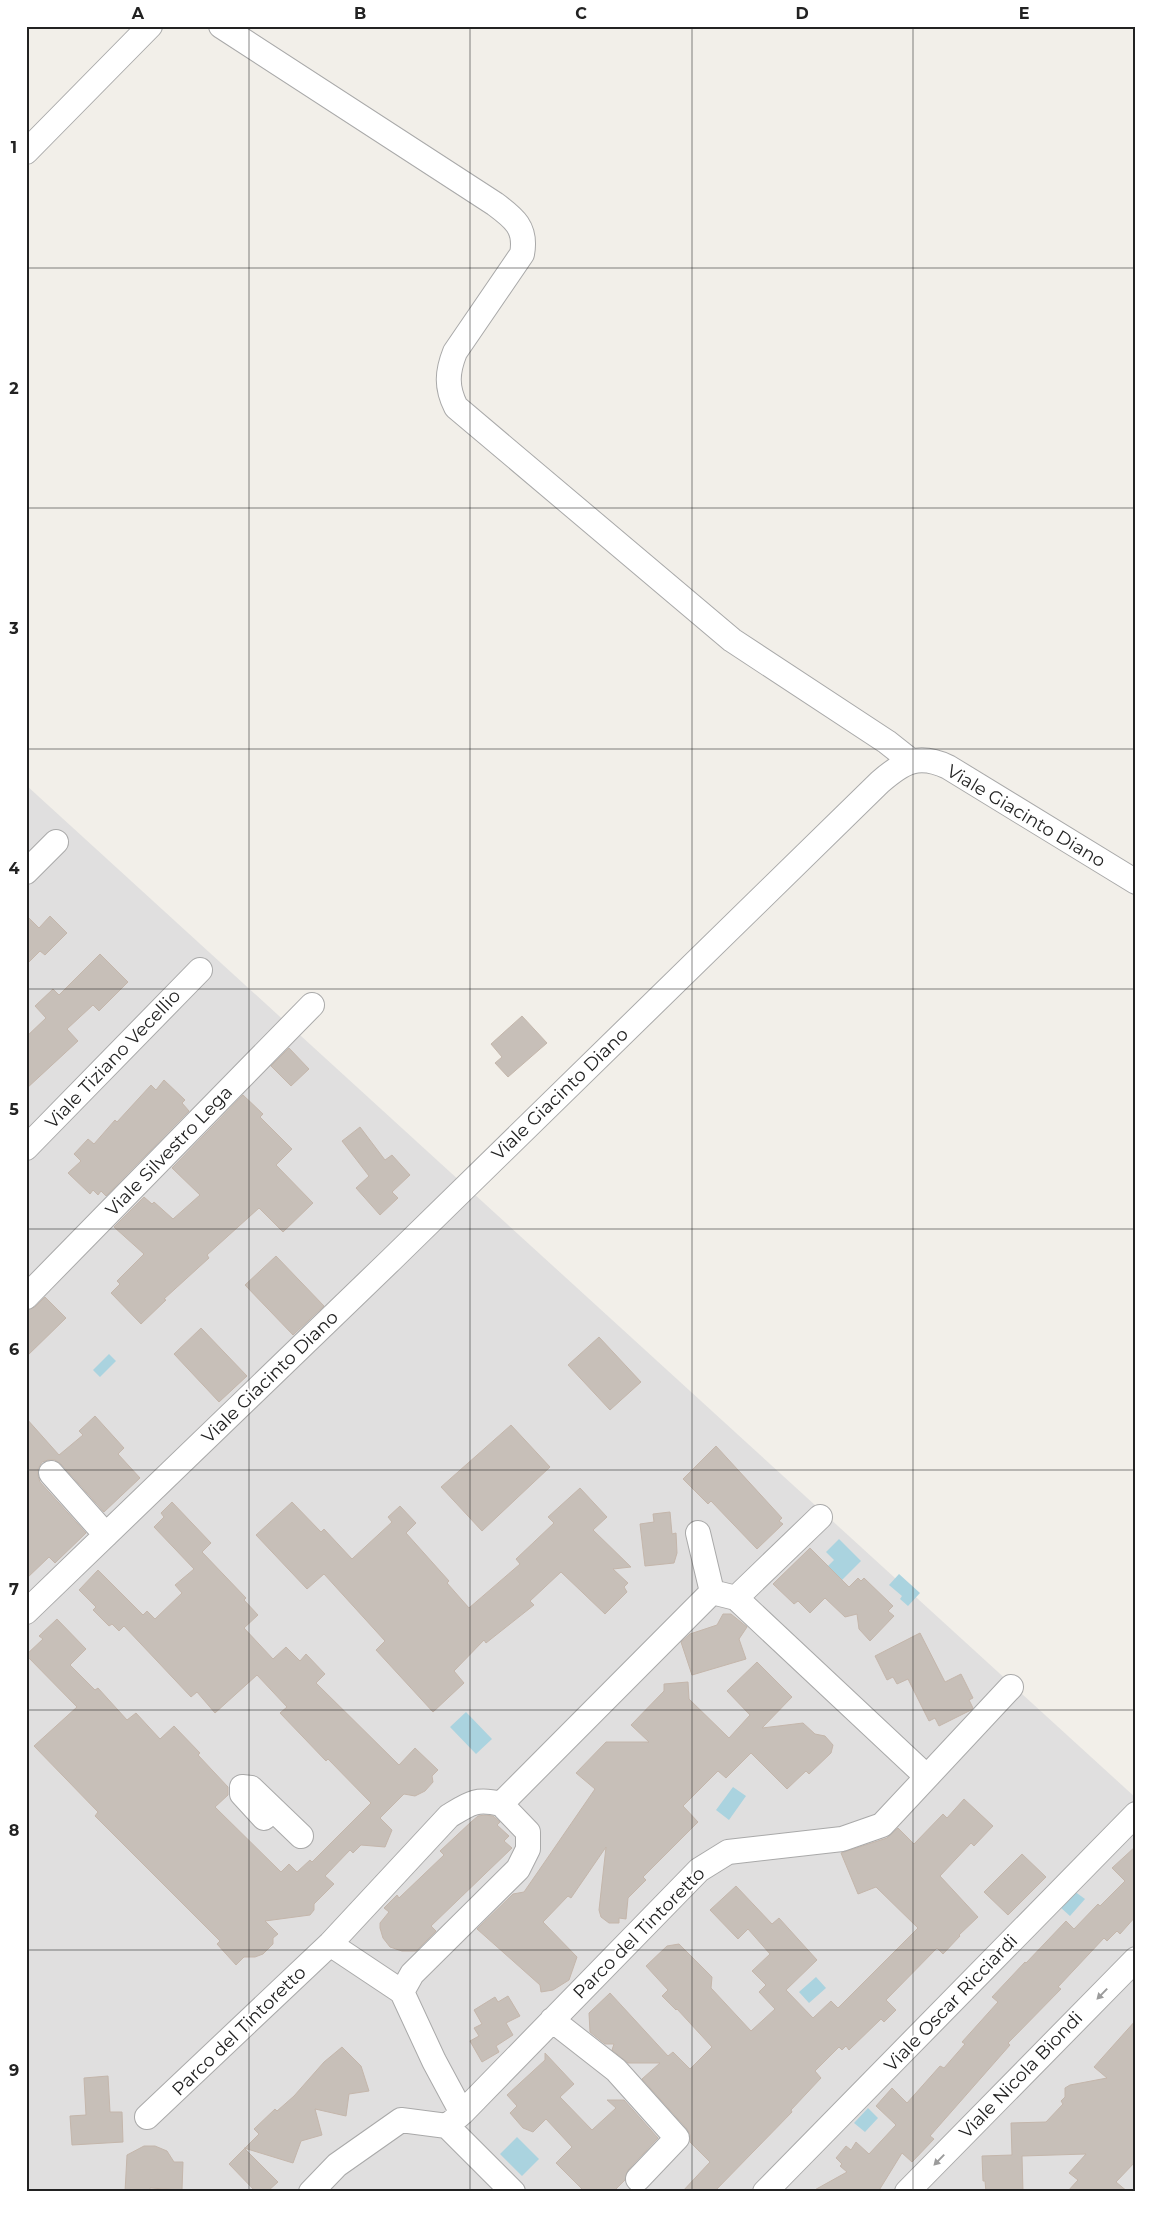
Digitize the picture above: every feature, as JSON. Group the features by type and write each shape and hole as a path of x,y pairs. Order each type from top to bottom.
{"street":[{"path":"26,152 150,26"},
{"path":"221,26 495,204 510,215 519,226 524,242 522,254 455,352 450,364 447,385 456,407 732,640 887,742 911,761"},
{"name":"Viale Giacinto Diano","path":"26,1612 398,1253 880,782 899,767 911,761 922,759 948,767 1136,882"},
{"path":"26,872 56,842"},
{"name":"Viale Tiziano Vecellio","path":"26,1148 200,970"},
{"name":"Viale Silvestro Lega","path":"26,1296 312,1005"},
{"path":"51,1473 106,1535"},
{"path":"736,1598 820,1517"},
{"path":"698,1533 712,1592"},
{"path":"712,1592 736,1598 926,1776"},
{"path":"402,1992 412,1974 518,1869 528,1849 528,1832 501,1804 712,1592"},
{"name":"Parco del Tintoretto","path":"454,2120 699,1870 728,1852 842,1839 882,1825 1011,1687"},
{"path":"264,1818 242,1794 242,1787 251,1788 301,1836"},
{"name":"Parco del Tintoretto","path":"147,2117 330,1944 449,1816 467,1804 484,1799 501,1804"},
{"name":"Viale Oscar Ricciardi","path":"765,2192 1136,1814"},
{"path":"330,1944 402,1992 434,2061 454,2120 513,2192"},
{"name":"Viale Nicola Biondi","path":"907,2192 1136,1959"},
{"path":"552,2020 616,2070 676,2138 638,2179"},
{"path":"311,2192 337,2165 402,2120 454,2120"}],"shaded area":[{"path":"26,785 1136,1798 1136,2192 26,2192"}],"water":[{"path":"109,1354 116,1361 100,1377 93,1370"},
{"path":"839,1539 861,1561 840,1582 828,1566 834,1560 826,1552"},
{"path":"899,1574 920,1593 908,1606 900,1599 902,1596 889,1585"},
{"path":"466,1712 492,1739 476,1754 450,1727"},
{"path":"733,1787 746,1796 729,1820 716,1810"},
{"path":"1074,1891 1085,1899 1070,1916 1060,1907"},
{"path":"816,1977 826,1988 809,2003 799,1992"},
{"path":"868,2108 878,2118 865,2132 854,2123"},
{"path":"517,2137 539,2159 522,2176 500,2154"}],"building":[{"path":"26,915 39,928 50,916 67,933 45,955 40,951 26,965"},
{"path":"100,954 128,982 99,1011 93,1005 67,1029 78,1041 26,1089 26,1037 46,1018 35,1006 53,989 59,995"},
{"path":"522,1016 547,1043 508,1077 495,1063 502,1057 491,1044"},
{"path":"289,1048 309,1069 291,1086 271,1066"},
{"path":"164,1080 185,1100 182,1103 189,1111 106,1196 101,1191 98,1195 93,1190 90,1194 68,1173 81,1161 74,1154 88,1139 94,1144 115,1120 117,1122 151,1085 156,1090"},
{"path":"243,1095 263,1114 260,1117 292,1149 276,1165 313,1203 283,1232 259,1208 207,1255 209,1258 164,1299 166,1300 141,1324 111,1293 120,1284 117,1281 144,1254 114,1227 144,1197 152,1204 154,1202 173,1219 200,1195 172,1168"},
{"path":"360,1127 385,1160 392,1155 410,1175 392,1192 398,1198 380,1215 356,1188 369,1176 342,1141"},
{"path":"276,1256 324,1306 293,1335 245,1285"},
{"path":"45,1297 66,1318 26,1357 26,1310 35,1307"},
{"path":"201,1328 247,1376 219,1402 174,1354"},
{"path":"599,1337 641,1382 610,1410 568,1365"},
{"path":"95,1416 124,1448 118,1454 140,1478 104,1512 61,1464 55,1460 42,1462 38,1469 40,1482 86,1533 55,1563 49,1557 26,1579 26,1418 59,1455 83,1435 79,1431"},
{"path":"511,1425 550,1467 482,1531 441,1487"},
{"path":"716,1446 782,1518 779,1521 783,1524 757,1549 711,1501 708,1504 683,1479"},
{"path":"580,1488 607,1517 593,1530 631,1567 613,1569 628,1583 624,1587 627,1592 605,1614 561,1572 530,1601 534,1605 486,1643 484,1640 454,1671 464,1683 433,1712 376,1650 385,1641 324,1574 307,1589 256,1535 292,1502 321,1532 324,1529 352,1559 392,1522 388,1517 400,1506 416,1523 406,1533 449,1581 447,1583 469,1608 520,1564 516,1559 554,1523 548,1517"},
{"path":"172,1502 211,1543 202,1552 246,1598 244,1600 258,1615 244,1628 273,1659 286,1647 300,1661 306,1654 325,1674 316,1683 399,1765 415,1748 438,1770 432,1776 433,1782 425,1791 415,1796 404,1794 380,1818 392,1830 385,1847 361,1845 353,1853 350,1850 325,1876 334,1884 314,1904 314,1910 310,1915 265,1921 278,1934 273,1938 273,1944 263,1954 255,1957 244,1957 236,1965 217,1944 220,1941 95,1816 98,1812 34,1746 77,1707 26,1655 43,1639 39,1636 57,1619 86,1649 70,1665 95,1690 98,1688 127,1720 136,1713 160,1739 174,1726 200,1753 198,1755 228,1787 228,1795 215,1807 281,1872 289,1864 297,1872 310,1860 312,1862 371,1803 328,1759 326,1761 280,1713 287,1707 257,1675 215,1713 197,1692 191,1697 124,1626 119,1631 112,1624 109,1626 93,1610 96,1607 79,1590 98,1570 143,1615 147,1611 155,1619 182,1593 175,1585 194,1569 154,1527 164,1517 161,1513"},
{"path":"670,1512 672,1534 676,1533 677,1553 674,1563 645,1566 640,1524 654,1522 653,1514"},
{"path":"810,1548 849,1587 858,1578 861,1581 864,1578 893,1606 888,1611 894,1616 870,1641 859,1629 857,1614 845,1617 825,1598 810,1613 798,1601 794,1604 773,1584"},
{"path":"723,1614 731,1614 747,1627 739,1639 746,1659 692,1675 681,1642 690,1634 717,1625"},
{"path":"920,1633 945,1682 961,1674 973,1698 969,1700 973,1708 971,1710 939,1726 935,1718 929,1721 908,1679 897,1684 893,1677 887,1680 875,1656"},
{"path":"757,1662 792,1697 762,1728 803,1723 815,1734 825,1736 833,1745 831,1753 809,1774 806,1771 787,1789 751,1753 726,1778 718,1771 683,1806 698,1822 643,1877 646,1880 628,1898 626,1919 619,1918 619,1923 609,1923 601,1917 599,1910 606,1847 571,1898 568,1896 543,1922 577,1957 569,1980 553,1990 541,1992 540,1985 477,1929 513,1894 524,1892 595,1789 576,1773 606,1742 649,1742 631,1725 664,1691 664,1684 688,1682 689,1699 729,1738 750,1715 727,1691"},
{"path":"964,1799 993,1826 974,1846 971,1843 940,1876 978,1917 943,1954 937,1948 886,2000 896,2010 884,2022 881,2019 849,2050 846,2046 842,2050 839,2047 815,2071 821,2078 791,2110 792,2112 714,2192 682,2192 710,2162 690,2142 690,2135 687,2129 642,2079 660,2063 628,2063 612,2050 614,2044 605,2044 590,2032 589,2013 610,1993 668,2056 673,2052 690,2069 712,2047 677,2009 662,1996 668,1990 646,1966 667,1946 679,1944 712,1977 711,1988 751,2031 775,2009 759,1992 766,1985 752,1971 770,1954 748,1929 738,1939 710,1910 736,1886 772,1924 779,1918 817,1960 786,1990 813,2018 831,2001 838,2008 918,1928 876,1887 858,1894 841,1853 887,1838 898,1828 914,1844 943,1814 947,1818"},
{"path":"478,1816 493,1816 500,1822 497,1825 509,1836 504,1841 512,1848 431,1926 436,1931 416,1951 402,1951 390,1947 383,1938 380,1928 380,1923 389,1912 384,1908 397,1895 399,1898 444,1855 440,1851 471,1822"},
{"path":"1136,1846 1136,1916 1120,1934 1117,1931 1107,1941 1104,1938 1058,1987 1061,1989 1008,2043 1010,2045 930,2136 934,2139 912,2162 902,2153 878,2192 811,2192 847,2172 840,2166 842,2164 836,2158 846,2146 851,2150 856,2142 869,2154 896,2125 876,2106 892,2088 907,2103 940,2066 944,2068 965,2044 962,2042 998,2002 992,1997 1025,1962 1066,1921 1074,1929 1098,1904 1100,1906 1125,1881 1112,1868"},
{"path":"1022,1854 1046,1877 1008,1915 984,1892"},
{"path":"508,1996 520,2016 506,2023 513,2035 496,2046 499,2052 482,2062 470,2041 479,2036 474,2028 482,2024 474,2010 495,1997 498,2002"},
{"path":"1136,2020 1136,2161 1116,2182 1128,2192 1067,2192 1078,2180 1069,2173 1086,2154 1022,2156 1023,2192 986,2192 985,2181 983,2181 982,2156 1012,2155 1011,2123 1046,2122 1063,2104 1061,2101 1065,2097 1065,2088 1070,2085 1107,2078 1094,2067"},
{"path":"342,2047 361,2066 369,2091 349,2094 346,2116 315,2109 322,2135 301,2141 293,2163 245,2148 259,2134 254,2129 275,2109 277,2111 294,2096 324,2062"},
{"path":"545,2053 574,2084 560,2097 592,2130 616,2108 607,2100 624,2100 658,2138 628,2170 625,2180 613,2192 585,2192 556,2163 572,2147 546,2119 533,2132 523,2128 510,2113 517,2106 507,2095 545,2060"},
{"path":"108,2076 110,2112 122,2112 123,2142 72,2145 70,2116 86,2115 84,2078"},
{"path":"144,2146 155,2146 167,2151 174,2162 183,2162 182,2190 150,2188 150,2192 125,2192 127,2155"},
{"path":"244,2148 278,2182 268,2191 256,2192 229,2164"}]}
